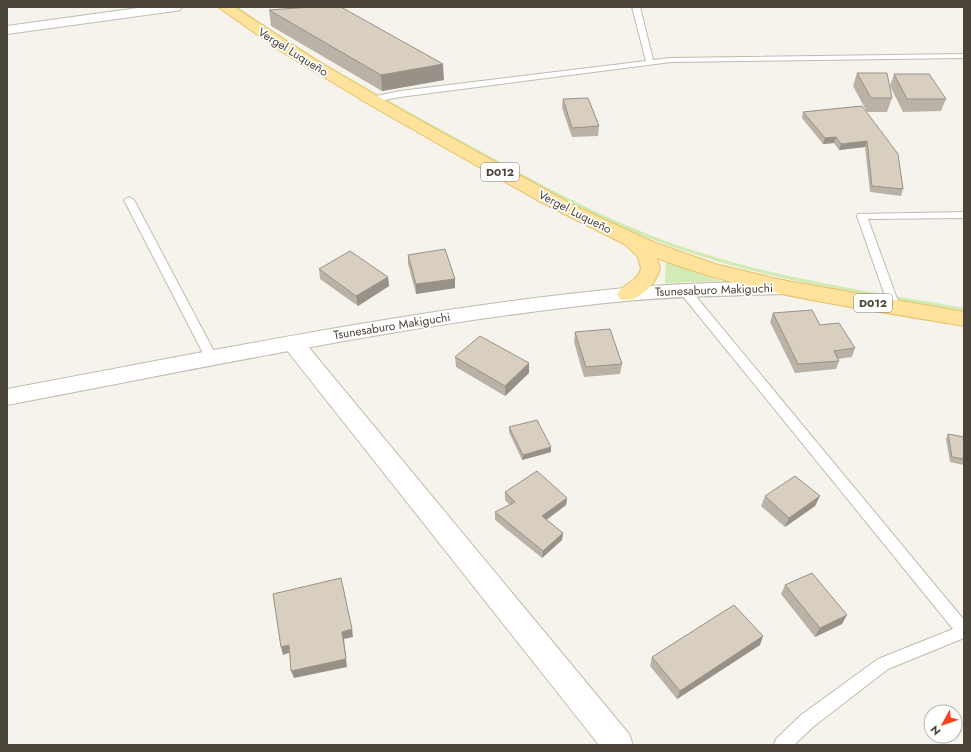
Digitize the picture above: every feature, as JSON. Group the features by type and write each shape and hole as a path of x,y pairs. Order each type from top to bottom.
{"main road":[{"name":"Vergel Luqueño","path":"225,7 301,58 370,100 571,211 632,240 674,257 782,287 964,319"},
{"path":"627,294 643,283 648,278 651,271 648,260 641,248 632,240"}],"street":[{"path":"7,30 176,7"},
{"name":"Tsunesaburo Makiguchi","path":"7,397 293,343 512,307 627,294 782,287"},
{"path":"293,343 618,745"}],"lane":[{"path":"636,7 650,62"},
{"path":"370,100 400,94 650,62 692,59 964,56"},
{"path":"129,200 212,359"},
{"path":"894,307 862,216 964,215"},
{"path":"685,291 964,631 883,664 807,721 782,745"}],"green space":[{"path":"234,7 238,7 293,44 406,110 550,189 637,230 668,242 731,262 797,278 964,308 964,311 829,288 730,265 667,245 608,221 552,193 378,98 319,63"},
{"path":"666,263 669,263 721,281 665,283"}],"building":[{"path":"311,7 341,7 443,64 381,75 269,10"},
{"path":"857,73 887,73 892,98 871,98"},
{"path":"894,74 929,74 946,99 907,99"},
{"path":"588,98 599,126 572,128 563,99"},
{"path":"862,106 898,154 903,189 872,186 867,141 841,144 836,137 825,138 803,112"},
{"path":"445,249 455,279 416,284 408,255"},
{"path":"350,251 388,277 356,296 319,269"},
{"path":"812,310 820,325 839,323 855,348 834,351 839,361 798,364 773,313"},
{"path":"610,329 622,364 586,367 575,332"},
{"path":"480,336 529,363 505,386 455,357"},
{"path":"537,420 551,447 523,455 509,427"},
{"path":"948,434 964,437 964,459 952,457"},
{"path":"537,471 567,498 542,516 563,533 543,551 495,512 515,502 505,492"},
{"path":"795,476 820,496 789,518 765,496"},
{"path":"812,573 847,615 820,628 785,585"},
{"path":"341,578 352,629 342,632 346,659 291,671 289,645 281,647 273,594"},
{"path":"734,605 763,636 680,691 652,657"}]}
